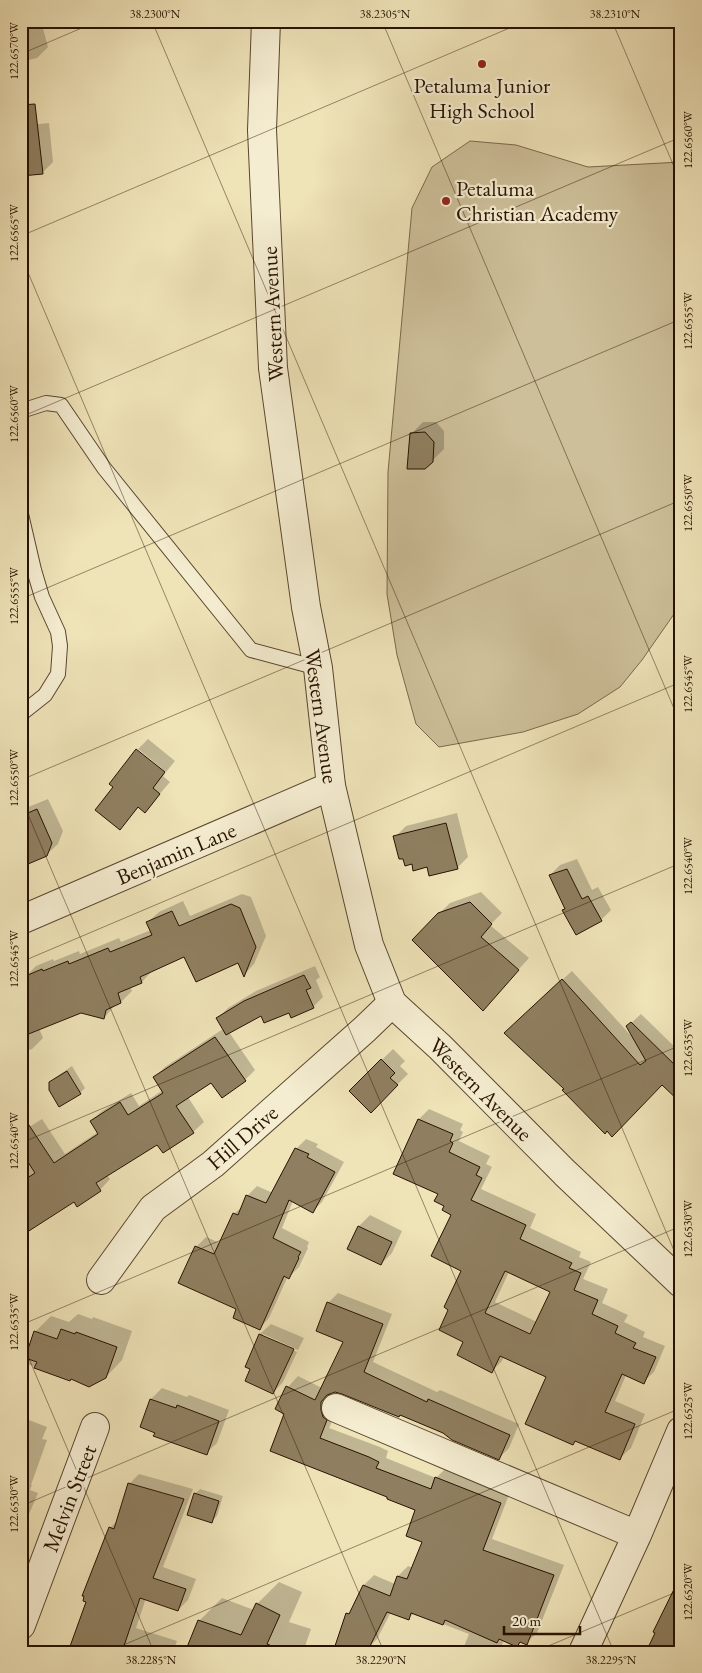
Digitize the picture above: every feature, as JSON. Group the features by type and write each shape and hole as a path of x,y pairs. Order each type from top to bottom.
{"street":[{"name":"Western Avenue","path":"266,21 262,130 273,368 306,607 318,668 330,786 368,945 392,1003 440,1047 565,1173 681,1283"},
{"name":"Benjamin Lane","path":"21,920 330,786"},
{"name":"Hill Drive","path":"100,1280 153,1208 213,1164 392,1003"},
{"path":"336,1408 637,1535"},
{"name":"Melvin Street","path":"21,1625 96,1427"},
{"path":"582,1652 637,1535 681,1431"}],"lane":[{"path":"21,411 46,403 61,405 104,468 251,650 318,668"},
{"path":"21,514 34,570 42,596 58,632 60,646 58,674 45,695 21,714"}],"shaded area":[{"path":"470,141 516,145 588,167 681,162 681,604 642,660 620,687 578,714 523,732 439,747 416,724 397,655 387,594 388,472 412,208 432,167"}],"building":[{"path":"35,104 43,174 21,176 21,105"},
{"path":"425,432 434,442 433,462 425,469 407,469 410,433"},
{"path":"136,749 165,772 153,788 160,794 145,813 138,807 120,830 95,810 113,787 109,784"},
{"path":"37,809 52,843 47,856 21,867 21,816"},
{"path":"446,823 458,869 429,876 427,867 413,871 412,864 405,866 403,859 399,859 393,836"},
{"path":"567,869 582,899 588,896 602,921 576,935 562,910 565,909 549,875"},
{"path":"470,902 492,924 481,937 519,970 483,1011 412,940 438,913"},
{"path":"231,904 240,908 256,947 244,977 238,963 196,982 184,957 140,977 142,983 118,993 121,1003 106,1010 104,1019 81,1013 21,1037 21,978 68,961 69,964 108,948 110,952 152,935 146,922 172,911 179,926"},
{"path":"304,975 311,988 306,990 314,1008 291,1018 289,1013 264,1023 261,1016 226,1035 216,1018 244,1001"},
{"path":"562,979 640,1065 646,1061 626,1026 631,1022 681,1071 681,1103 662,1085 612,1137 607,1131 605,1134 562,1090 564,1089 504,1033"},
{"path":"215,1037 246,1081 222,1098 211,1083 176,1106 194,1133 163,1153 157,1145 96,1183 101,1191 77,1207 74,1202 21,1236 21,1182 35,1173 21,1151 21,1113 54,1163 98,1134 90,1121 120,1102 128,1115 163,1093 153,1077"},
{"path":"381,1059 395,1073 390,1078 398,1085 371,1113 349,1091"},
{"path":"67,1071 81,1094 59,1107 49,1090 49,1082"},
{"path":"418,1119 453,1134 450,1141 453,1143 449,1152 480,1167 476,1175 482,1178 471,1200 526,1225 520,1239 572,1263 569,1268 581,1273 574,1290 598,1300 592,1314 618,1326 615,1333 636,1343 633,1348 656,1357 644,1384 622,1374 605,1412 635,1424 620,1460 575,1441 573,1445 525,1424 546,1377 500,1356 492,1373 457,1355 463,1342 439,1330 448,1310 444,1307 461,1271 431,1256 451,1215 442,1210 444,1206 434,1201 438,1194 393,1174","holes":["505,1271 550,1292 530,1334 485,1313"]},
{"path":"295,1148 309,1154 307,1157 335,1172 313,1213 289,1200 273,1238 301,1252 289,1279 284,1276 260,1330 233,1318 236,1309 178,1283 195,1246 214,1254 233,1213 238,1215 246,1195 266,1203"},
{"path":"358,1226 392,1242 381,1265 347,1249"},
{"path":"327,1302 383,1324 364,1372 427,1402 428,1399 510,1435 499,1460 452,1440 443,1433 342,1394 335,1392 327,1395 321,1402 323,1417 327,1420 320,1438 379,1462 376,1468 431,1489 435,1477 501,1503 483,1550 554,1575 527,1645 520,1642 517,1647 499,1639 497,1643 445,1620 443,1625 411,1613 409,1620 387,1612 367,1652 333,1652 346,1613 349,1614 363,1585 390,1596 397,1576 407,1579 422,1542 406,1536 415,1510 270,1451 284,1414 275,1409 286,1386 315,1400 343,1342 316,1331"},
{"path":"61,1329 75,1334 76,1332 117,1347 106,1378 89,1387 71,1379 70,1381 34,1368 37,1362 25,1358 34,1331 57,1339"},
{"path":"259,1334 294,1349 273,1394 245,1381 250,1369 245,1367"},
{"path":"150,1399 176,1408 177,1405 219,1421 207,1455 153,1436 155,1433 140,1427"},
{"path":"128,1483 184,1499 153,1578 186,1589 178,1611 140,1598 122,1652 68,1652 86,1602 83,1601 84,1596 82,1596 109,1527 114,1529"},
{"path":"194,1493 219,1501 212,1523 187,1515"},
{"path":"681,1575 681,1652 646,1652 655,1633 653,1632"},
{"path":"256,1603 280,1615 267,1644 279,1649 278,1652 185,1652 198,1620 241,1635"}],"place":[{"name":"Petaluma Junior High School","path":"482,64"},
{"name":"Petaluma Christian Academy","path":"446,201"}]}
